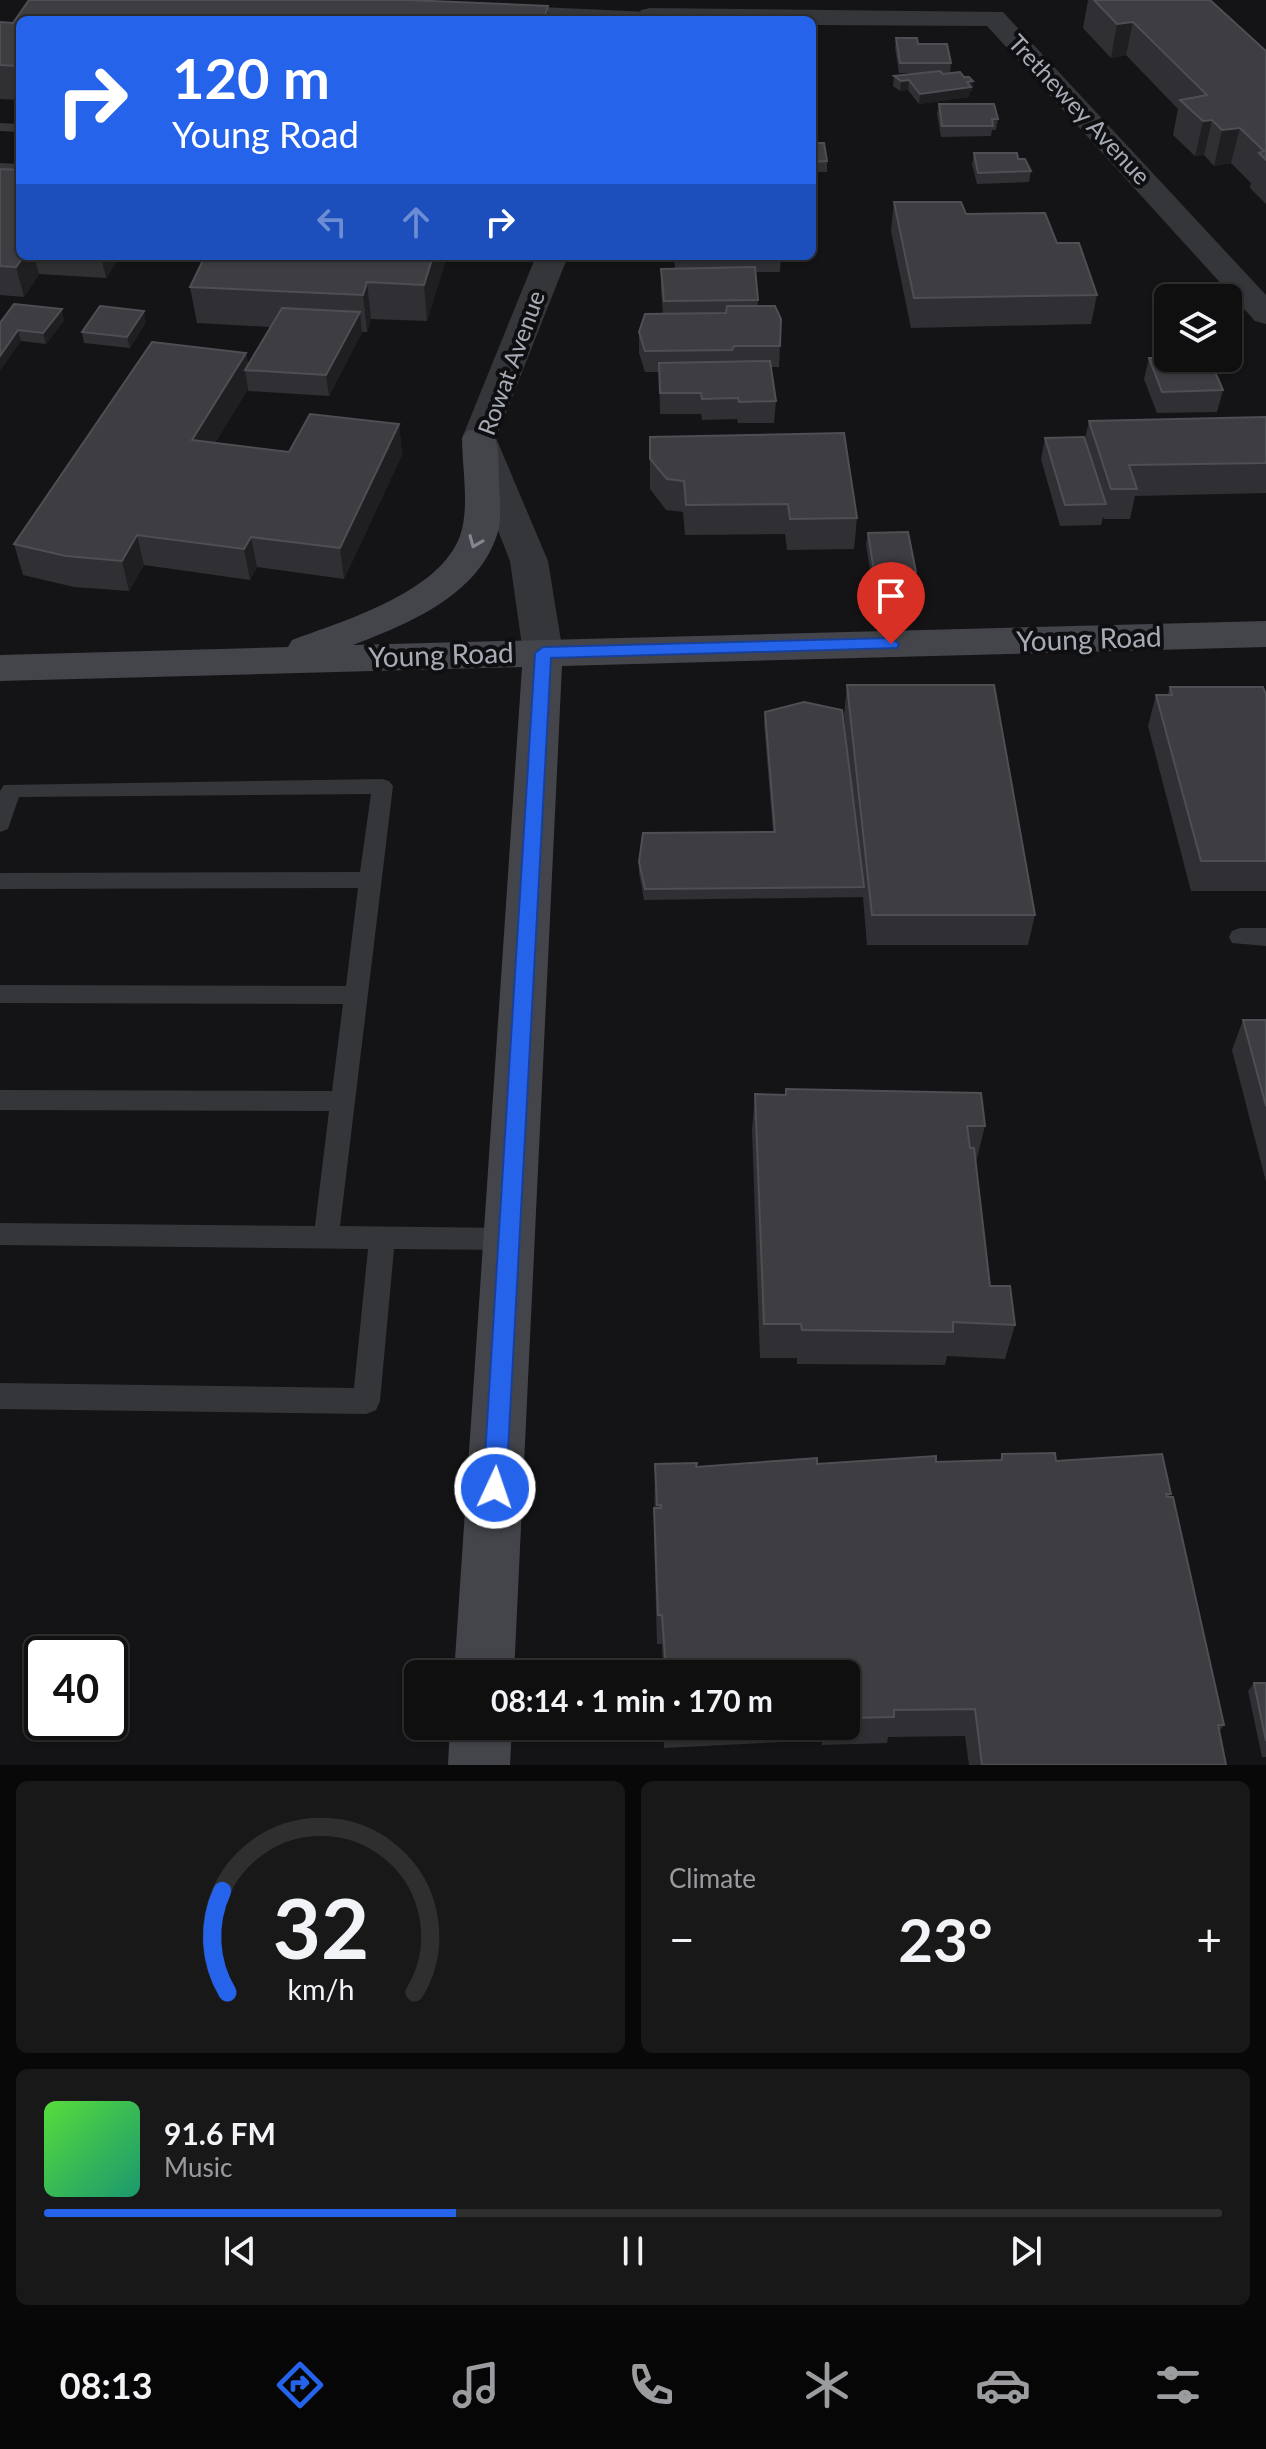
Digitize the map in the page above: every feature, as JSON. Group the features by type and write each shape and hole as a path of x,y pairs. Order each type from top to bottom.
{"main road":[{"path":"282,659 375,621 442,586 464,565 480,534 479,438"},
{"name":"Young Road","path":"0,668 1266,634"},
{"path":"485,1660 543,653"},
{"path":"479,1765 480,1740"}],"street":[{"name":"Trethewey Avenue","path":"652,12 994,18 1266,314"},
{"name":"Rowat Avenue","path":"543,653 529,561 479,438 550,260"}],"lane":[{"path":"507,10 652,12"},
{"path":"0,824 6,790 382,786 326,1237"},
{"path":"0,881 369,880"},
{"path":"1240,937 1266,937"},
{"path":"0,994 355,995"},
{"path":"0,1100 342,1101"},
{"path":"0,1234 509,1239"},
{"path":"0,1396 366,1401 382,1237"}],"building":[{"path":"29,0 408,0 548,6 545,16 18,16"},
{"path":"1094,0 1210,0 1266,51 1266,160 1259,153 1264,151 1240,128 1222,130 1212,120 1203,121 1180,100 1207,95 1133,22 1117,24"},
{"path":"16,19 16,66 0,65 0,22 13,23"},
{"path":"896,38 917,38 918,44 947,44 951,63 900,63"},
{"path":"940,71 943,74 960,72 973,81 967,82 971,87 920,94 909,80 901,81 894,76"},
{"path":"939,104 994,104 998,119 992,119 993,126 942,126"},
{"path":"816,143 824,143 827,161 816,162"},
{"path":"974,153 1017,153 1018,159 1025,159 1031,171 978,173"},
{"path":"0,169 16,170 16,260 21,260 16,267 0,266"},
{"path":"894,202 961,202 966,214 1045,213 1057,243 1079,243 1097,295 914,298"},
{"path":"203,260 432,260 424,285 367,282 363,295 190,287"},
{"path":"755,267 758,300 664,301 661,269"},
{"path":"14,304 62,309 43,333 18,330 0,356 0,323"},
{"path":"100,306 144,311 127,337 82,332"},
{"path":"727,306 775,306 781,319 780,346 645,351 639,332 645,314 726,313"},
{"path":"282,308 360,312 326,375 245,370"},
{"path":"152,342 246,353 192,440 289,452 310,414 399,424 340,548 251,537 244,549 137,535 122,561 66,556 14,544"},
{"path":"770,361 776,401 739,402 738,398 702,399 701,393 660,393 659,363"},
{"path":"1154,372 1215,372 1223,390 1162,392"},
{"path":"1266,417 1266,463 1129,465 1137,489 1111,489 1089,421"},
{"path":"844,433 857,518 790,519 788,504 686,505 684,481 667,479 650,459 650,437"},
{"path":"1084,437 1106,504 1065,505 1045,438"},
{"path":"908,532 916,572 874,572 868,533"},
{"path":"847,685 994,685 1035,915 872,915"},
{"path":"1170,687 1263,687 1266,695 1266,861 1201,861 1156,695 1172,695"},
{"path":"804,702 842,710 864,887 645,889 639,862 643,833 775,832 765,712"},
{"path":"1243,1020 1266,1020 1266,1106"},
{"path":"786,1089 981,1093 985,1126 967,1126 970,1148 974,1148 990,1286 1010,1286 1015,1325 953,1322 953,1332 802,1330 801,1324 764,1324 755,1094 786,1095"},
{"path":"1055,1453 1056,1461 1162,1454 1171,1494 1166,1494 1173,1497 1224,1725 1218,1725 1226,1765 982,1765 975,1709 894,1710 894,1717 860,1718 860,1660 665,1660 662,1615 658,1615 654,1508 661,1508 661,1505 657,1505 655,1464 697,1463 696,1467 817,1458 817,1464 936,1456 936,1462 1002,1460 1002,1454"},
{"path":"1254,1683 1266,1683 1266,1741"}],"route":[{"path":"495,1488 543,653 891,644"}]}
